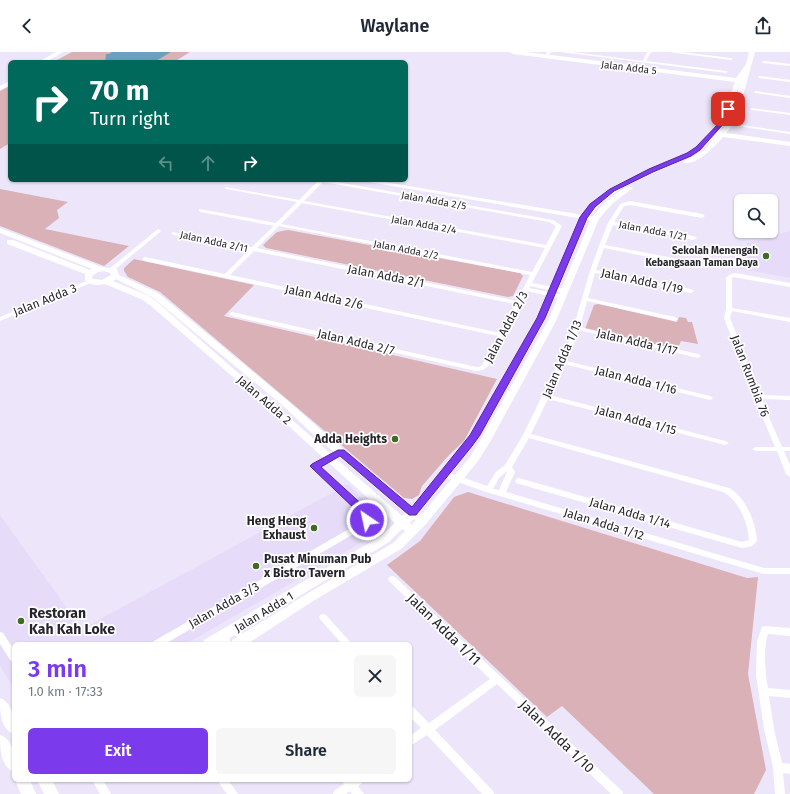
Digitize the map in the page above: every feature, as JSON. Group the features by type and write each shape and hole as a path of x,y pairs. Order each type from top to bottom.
{"street":[{"path":"46,60 60,52"},
{"path":"53,60 68,52"},
{"name":"Jalan Adda 5","path":"513,52 550,54"},
{"name":"Jalan Adda 5","path":"530,52 717,77"},
{"path":"563,52 726,72"},
{"path":"644,62 649,52"},
{"path":"670,52 731,59"},
{"name":"Jalan Adda 1","path":"225,640 234,629 386,539 413,513 475,435 541,318 558,293 602,208 620,193 658,174 699,157 707,151 733,121 752,52"},
{"path":"764,62 790,65"},
{"name":"Jalan Adda 1","path":"243,642 309,598 397,546 422,521 485,442 552,321 558,293 584,217 593,206 612,190 689,154 698,148 714,133 724,120 738,79 748,64"},
{"path":"717,77 736,74 738,79"},
{"path":"717,77 726,81 738,79 745,80"},
{"path":"760,77 790,81"},
{"path":"756,92 790,97"},
{"path":"752,109 790,114"},
{"path":"744,126 790,133"},
{"path":"714,133 790,144"},
{"path":"226,276 300,202 317,182"},
{"name":"Jalan Adda 2/5","path":"330,182 551,221 559,226 548,247"},
{"path":"375,182 595,219"},
{"name":"Jalan Adda 2/4","path":"227,188 548,247"},
{"name":"Jalan Adda 1/13","path":"508,467 527,435 563,362 576,328 602,246 612,222 622,204 630,203 702,216"},
{"name":"Jalan Adda 2/2","path":"201,210 534,274"},
{"name":"Jalan Adda 1/21","path":"612,222 694,238"},
{"name":"Jalan Adda 2","path":"0,230 100,269 169,313 285,403 422,521"},
{"path":"111,276 158,230"},
{"name":"Jalan Adda 2/11","path":"174,233 253,250"},
{"name":"Jalan Adda 2","path":"0,238 90,277 100,283 111,276"},
{"path":"602,246 689,263"},
{"path":"534,274 548,247"},
{"name":"Jalan Adda 2/1","path":"253,250 519,302"},
{"name":"Jalan Adda 2/6","path":"146,259 502,335"},
{"name":"Jalan Adda 2","path":"90,277 100,269"},
{"name":"Jalan Adda 1/19","path":"593,271 691,292"},
{"name":"Jalan Adda 2/3","path":"482,369 486,366 534,274"},
{"name":"Jalan Rumbia 76","path":"790,285 736,275 731,276 729,278 729,309 727,318 757,397 790,474"},
{"name":"Jalan Adda 3","path":"0,319 90,277"},
{"path":"527,287 558,293"},
{"path":"585,299 675,319"},
{"path":"729,309 790,320"},
{"name":"Jalan Adda 2","path":"169,313 402,524 412,531"},
{"name":"Jalan Adda 2/7","path":"232,314 476,369 482,369"},
{"name":"Jalan Adda 1/17","path":"576,328 698,356"},
{"name":"Jalan Adda 1/16","path":"563,362 710,398"},
{"name":"Jalan Adda 1/15","path":"546,397 725,443"},
{"path":"757,397 790,398"},
{"name":"Jalan Adda 1/14","path":"519,481 742,544 749,544 753,541 752,533 740,502 732,493 726,490 527,435"},
{"path":"756,449 790,449"},
{"path":"329,458 341,452"},
{"name":"Jalan Adda 3/3","path":"161,642 359,527 367,520 364,512 315,466 329,458"},
{"path":"489,490 501,470 508,467 511,472 502,493"},
{"name":"Jalan Adda 1/12","path":"444,474 489,490 764,571 790,571"},
{"name":"Jalan Adda 1/11","path":"392,579 497,679"},
{"path":"323,617 346,642"},
{"path":"234,629 241,642"},
{"path":"780,794 778,767 769,729 761,675 761,641 765,630 790,632"},
{"path":"0,636 12,655"},
{"path":"412,741 497,679"},
{"name":"Jalan Adda 1/10","path":"497,679 618,794"},
{"path":"764,692 790,694"},
{"path":"0,704 12,725"},
{"path":"412,712 489,794"},
{"path":"0,741 12,759"},
{"path":"778,767 790,769"},
{"path":"23,782 29,794"},
{"path":"45,782 52,794"},
{"path":"98,782 106,794"},
{"path":"223,782 232,794"},
{"path":"338,794 352,782 359,794"}],"shaded area":[{"path":"72,52 190,52 177,60 57,60"},
{"path":"8,87 8,144 0,149 0,91"},
{"path":"0,189 68,202 57,210 59,218 45,229 129,246 104,266 0,226"},
{"path":"288,230 520,273 523,276 513,296 508,297 266,248 263,245 277,232"},
{"name":"Sekolah Menengah Kebangsaan Taman Daya","path":"790,231 790,278 736,268 747,243 765,238 778,238 778,234"},
{"path":"134,259 254,285 224,316 497,379 464,441 449,455 422,486 419,495 412,499 404,498 160,292 128,277 124,271 124,268"},
{"path":"598,304 677,322 679,317 686,318 688,322 692,322 698,344 681,341 677,350 585,329 594,305"},
{"path":"348,484 380,517 371,537 189,642 12,642 12,685 0,666 0,515 82,629"},
{"path":"468,492 747,578 758,577 748,674 766,770 754,794 654,794 562,706 547,717 387,565 420,541 454,497"}],"water":[{"path":"112,52 171,52 157,60 105,60 106,54"}],"place":[{"name":"Sekolah Menengah Kebangsaan Taman Daya","path":"766,256"},
{"name":"Adda Heights","path":"395,439"},
{"name":"Heng Heng Exhaust","path":"314,528"},
{"name":"Pusat Minuman Pub x Bistro Tavern","path":"256,566"},
{"name":"Restoran Kah Kah Loke","path":"21,621"}],"route":[{"path":"367,520 364,512 315,466 341,452 413,513 475,435 541,318 584,217 593,206 612,190 689,154 698,148 714,133 724,120 728,109"}]}
